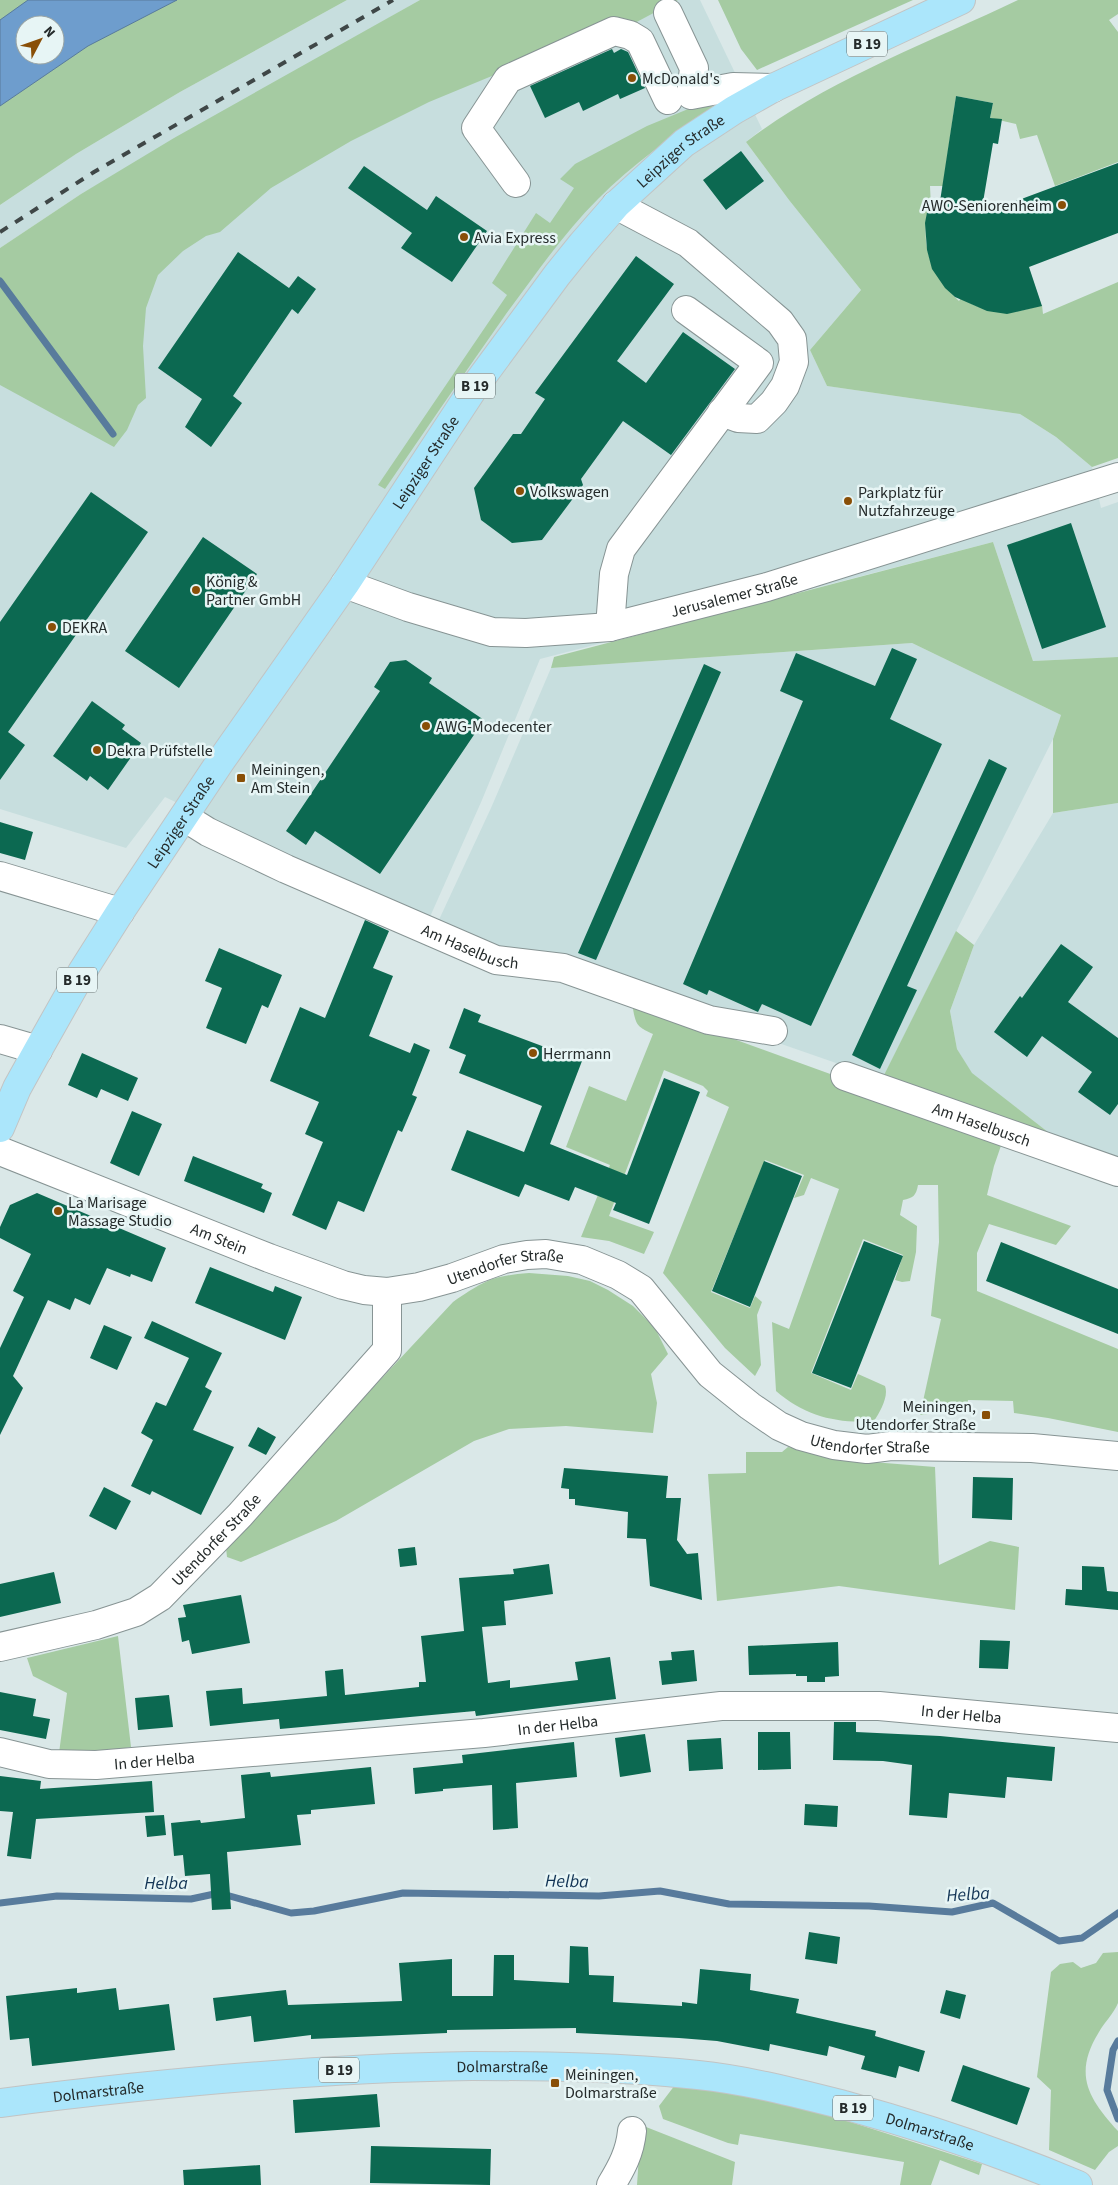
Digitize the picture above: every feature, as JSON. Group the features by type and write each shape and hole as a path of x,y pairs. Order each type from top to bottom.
{"main road":[{"name":"Leipziger Straße","path":"0,1128 17,1088 38,1050 82,972 120,912 345,584 473,388 557,275 616,205 684,144 734,110 774,88 961,0"},
{"name":"Dolmarstraße","path":"0,2104 231,2078 376,2068 602,2067 700,2075 810,2096 924,2127 979,2146 1078,2185"}],"street":[{"path":"668,13 694,68 679,97"},
{"path":"516,183 476,128 508,80 614,31 630,35 640,41 679,97"},
{"path":"679,97 733,87 774,88"},
{"path":"616,205 688,243 780,322 792,339 794,362 785,386 757,419 738,418 722,412"},
{"path":"610,627 614,574 621,549 759,363 686,310"},
{"name":"Jerusalemer Straße","path":"345,584 408,607 492,632 526,633 610,627 766,587 1118,477"},
{"name":"Am Haselbusch","path":"184,817 208,832 286,869 496,960 563,968 709,1020 773,1031"},
{"path":"0,876 120,912"},
{"path":"0,1039 38,1050"},
{"name":"Am Haselbusch","path":"845,1076 1118,1172"},
{"name":"Am Stein","path":"0,1150 269,1258 343,1285 364,1290 387,1292"},
{"name":"Utendorfer Straße","path":"0,1646 96,1625 136,1612 160,1597 240,1515 332,1414 387,1350 387,1292 419,1287 452,1278 504,1259 546,1254 568,1257 603,1268 641,1289 710,1374 779,1426 801,1436 834,1445 867,1449 891,1446 974,1446 1032,1448 1118,1456"},
{"name":"In der Helba","path":"0,1752 48,1764 96,1765 484,1732 721,1706 879,1706 1118,1728"},
{"path":"611,2185 625,2161 631,2144 632,2131"}],"shaded area":[{"path":"347,0 420,0 81,194 0,248 0,205 76,154 180,92"},
{"path":"637,0 700,0 762,129 746,142 789,200 861,290 810,350 827,386 1020,414 1056,437 1092,467 1101,508 1118,502 1118,657 1033,661 993,542 540,659 482,800 429,919 314,869 165,797 126,848 0,809 0,336 341,135"},
{"path":"912,643 1061,715 1053,739 882,1079 437,924 491,808 551,668"},
{"path":"1118,803 1118,1160 1066,1146 971,1073 957,1049 950,1011 974,945 1053,813"}],"green space":[{"path":"0,0 347,0 180,92 76,154 0,205"},
{"path":"420,0 678,0 631,25 555,50 429,102 351,141 271,188 220,232 206,236 183,251 158,275 146,308 143,346 146,398 138,405 127,430 114,447 0,385 0,248 81,194 174,138"},
{"path":"718,0 913,0 757,70 741,49"},
{"path":"1018,0 1118,0 1118,14 1109,20 1118,32 1118,162 1055,186 1037,135 1020,139 1016,124 990,118 993,103 956,96 943,186 930,186 931,207 928,207 926,221 927,247 934,270 949,291 959,301 961,298 981,308 1000,312 1020,311 1042,305 1043,314 1118,282 1118,458 1092,467 1056,437 1020,414 827,386 810,350 861,290 789,200 746,142 809,100 843,82"},
{"path":"710,100 713,107 625,174 573,226 506,314 385,489 378,485 507,295 492,283 536,213 550,223 574,188 560,179 575,164 647,126"},
{"path":"993,542 1033,661 1118,657 1118,803 1053,813 1053,739 1061,715 912,643 551,668 554,657"},
{"path":"956,931 974,945 950,1011 957,1049 972,1073 1066,1146 882,1079"},
{"path":"637,1004 1004,1137 987,1195 1071,1226 1056,1245 989,1224 977,1253 977,1291 1118,1349 1118,1432 1014,1413 1013,1401 968,1400 967,1410 920,1415 941,1319 931,1316 939,1242 938,1185 918,1185 914,1196 903,1200 900,1215 917,1226 916,1252 910,1281 902,1282 895,1280 903,1255 863,1239 811,1373 851,1390 858,1374 885,1386 885,1399 874,1421 847,1421 822,1416 798,1407 776,1391 772,1322 789,1329 839,1189 811,1178 804,1195 794,1198 804,1175 765,1160 711,1292 750,1308 755,1296 762,1302 757,1315 761,1365 755,1376 725,1348 663,1273 729,1107 706,1096 708,1091 703,1086 664,1070 609,1216 654,1232 644,1254 609,1241 581,1237 610,1165 566,1147 589,1086 626,1101 653,1034 637,1023 633,1009"},
{"path":"529,1273 568,1276 590,1281 633,1306 655,1328 668,1354 651,1374 657,1403 653,1433 566,1426 509,1429 474,1441 336,1521 241,1562 227,1557 226,1548 254,1515 453,1302 488,1281 505,1276"},
{"path":"788,1447 860,1461 935,1467 939,1565 990,1541 1019,1547 1015,1610 839,1586 717,1601 708,1474 746,1473 746,1452 782,1452"},
{"path":"118,1636 131,1747 104,1752 59,1753 67,1693 33,1676 27,1658"},
{"path":"1118,1952 1118,2003 1091,2047 1086,2073 1087,2085 1092,2096 1099,2108 1118,2131 1118,2146 1109,2152 1095,2170 1049,2150 1051,2090 1037,2077 1051,1972 1060,1964 1073,1962 1081,1968 1096,1963 1103,1953"},
{"path":"675,2085 741,2094 810,2109 982,2164 979,2175 940,2160 931,2185 900,2185 904,2162 740,2134 738,2145 728,2143 663,2119 659,2106"},
{"path":"641,2125 735,2162 732,2185 637,2185"}],"water":[{"path":"28,0 177,0 88,46 65,62 65,15 15,15 15,65 60,65 0,106 0,20"}],"building":[{"path":"612,49 614,53 621,49 628,52 645,88 620,99 618,94 583,111 579,102 545,118 530,86"},
{"name":"AWO-Seniorenheim","path":"956,96 993,103 990,118 1002,119 998,144 993,143 981,214 1118,163 1118,233 1029,267 1042,306 1007,314 987,311 955,297 945,288 932,269 927,250 925,223 928,207 939,208"},
{"path":"741,151 764,181 726,210 703,180"},
{"path":"364,166 427,210 436,196 487,231 452,282 401,248 412,233 348,188"},
{"path":"238,252 289,288 298,276 316,289 298,314 292,309 233,396 242,403 211,447 185,427 202,399 158,368"},
{"path":"636,256 674,284 617,361 646,383 683,332 735,369 671,455 623,421 581,479 583,485 542,540 512,543 481,520 474,488 513,434 521,434 545,399 535,393"},
{"path":"91,492 148,532 8,732 25,745 0,780 0,622"},
{"path":"1071,523 1106,627 1042,649 1007,545"},
{"path":"203,537 257,574 179,688 125,651"},
{"path":"892,648 917,659 890,719 942,744 811,1026 762,1004 758,1012 709,990 707,995 683,984 803,701 780,691 796,653 875,686"},
{"path":"406,660 432,678 429,683 484,720 380,874 315,831 306,845 286,831 380,691 374,687 390,662"},
{"path":"704,664 721,672 596,960 578,953"},
{"name":"Dekra Prüfstelle","path":"92,701 125,725 122,729 141,743 108,790 90,776 87,781 53,756"},
{"path":"989,759 1007,768 907,986 917,990 880,1069 852,1055"},
{"path":"0,822 33,832 25,860 0,853"},
{"path":"365,920 389,931 373,968 393,976 369,1036 410,1053 414,1043 430,1050 412,1095 417,1097 402,1132 398,1130 364,1212 338,1201 326,1230 292,1215 323,1142 305,1134 319,1102 270,1081 300,1007 325,1018"},
{"path":"1061,944 1093,967 1068,1002 1118,1038 1118,1104 1110,1115 1078,1092 1092,1072 1042,1036 1027,1057 994,1032 1020,996 1022,998"},
{"path":"219,948 282,975 268,1008 262,1005 246,1044 206,1028 222,988 205,981"},
{"path":"464,1008 481,1015 478,1022 582,1061 550,1144 627,1175 664,1078 700,1092 649,1224 613,1210 616,1203 575,1187 569,1201 525,1184 519,1197 451,1170 467,1130 524,1152 542,1106 459,1073 466,1055 449,1048"},
{"path":"82,1053 138,1078 128,1101 101,1089 97,1098 68,1085"},
{"path":"132,1111 162,1124 139,1176 110,1163"},
{"path":"193,1156 263,1184 261,1188 272,1193 264,1213 184,1181"},
{"path":"764,1161 802,1176 750,1307 712,1291"},
{"path":"37,1193 166,1248 152,1282 131,1274 130,1277 107,1268 90,1305 75,1298 70,1310 48,1300 13,1376 23,1388 0,1435 0,1348 24,1297 13,1291 31,1254 0,1238 0,1227 10,1205"},
{"path":"864,1241 903,1256 851,1388 812,1373"},
{"path":"1001,1242 1118,1289 1118,1334 986,1281"},
{"path":"210,1267 273,1292 275,1286 302,1297 285,1340 195,1303"},
{"path":"152,1321 222,1353 205,1387 212,1391 193,1430 234,1447 201,1515 152,1491 150,1495 131,1486 153,1440 141,1433 156,1402 166,1406 189,1358 144,1338"},
{"path":"104,1325 132,1337 117,1370 90,1358"},
{"path":"258,1427 276,1437 266,1455 248,1446"},
{"path":"564,1468 668,1476 666,1498 681,1498 677,1540 687,1554 698,1553 702,1600 650,1586 646,1539 627,1538 628,1512 575,1505 575,1499 569,1499 569,1489 561,1488"},
{"path":"973,1477 1013,1478 1012,1520 972,1518"},
{"path":"104,1487 131,1501 116,1530 89,1516"},
{"path":"415,1547 417,1565 400,1567 398,1549"},
{"path":"549,1564 553,1594 504,1601 506,1625 482,1627 488,1683 510,1680 510,1688 578,1680 575,1662 610,1657 616,1699 476,1716 475,1711 280,1729 279,1719 210,1726 206,1691 242,1688 243,1704 327,1696 325,1671 343,1669 345,1695 419,1687 419,1682 426,1682 421,1636 464,1631 459,1578 514,1574 513,1569"},
{"path":"1082,1566 1104,1567 1107,1591 1118,1592 1118,1610 1065,1605 1066,1589 1082,1590"},
{"path":"54,1572 61,1603 0,1617 0,1584"},
{"path":"241,1595 250,1643 192,1654 189,1640 182,1642 178,1618 186,1617 183,1605"},
{"path":"980,1640 1010,1641 1008,1669 979,1668"},
{"path":"838,1642 839,1676 825,1677 825,1682 807,1682 807,1676 796,1676 796,1674 749,1675 748,1646"},
{"path":"694,1650 697,1681 662,1685 659,1661 672,1660 671,1652"},
{"path":"0,1692 36,1699 33,1716 50,1719 46,1739 0,1730"},
{"path":"169,1695 173,1727 138,1730 135,1698"},
{"path":"834,1722 856,1722 856,1732 940,1736 1055,1747 1052,1781 1007,1777 1005,1798 949,1793 947,1818 909,1815 912,1765 883,1761 833,1760"},
{"path":"758,1732 790,1732 791,1769 758,1770"},
{"path":"645,1734 651,1772 620,1777 615,1738"},
{"path":"721,1738 723,1769 689,1771 687,1740"},
{"path":"574,1742 577,1777 516,1783 518,1828 493,1830 492,1785 443,1789 443,1791 415,1794 413,1768 463,1763 462,1755"},
{"path":"371,1767 375,1804 311,1810 311,1814 297,1815 301,1845 227,1852 231,1909 212,1910 210,1874 185,1876 183,1855 174,1856 171,1823 200,1820 201,1823 245,1818 241,1775 270,1772 271,1777"},
{"path":"0,1776 41,1781 40,1789 152,1781 154,1812 36,1819 31,1859 7,1856 13,1812 0,1811"},
{"path":"805,1804 838,1806 837,1827 804,1825"},
{"path":"164,1815 166,1835 147,1837 145,1816"},
{"path":"809,1932 840,1937 837,1964 805,1959"},
{"path":"570,1946 588,1947 589,1975 614,1976 613,2002 682,2006 682,2002 697,2004 700,1969 751,1974 750,1990 799,1999 796,2013 876,2031 875,2036 925,2051 919,2072 899,2066 896,2078 861,2069 865,2056 829,2046 827,2056 770,2044 769,2051 717,2041 576,2033 576,2028 447,2030 447,2033 311,2039 311,2035 254,2042 251,2016 216,2021 213,1998 286,1990 288,2005 402,2001 399,1963 452,1959 452,1996 493,1996 494,1955 514,1955 514,1980 569,1983"},
{"path":"77,1988 77,1993 116,1988 119,2010 169,2004 175,2050 32,2066 29,2038 10,2040 6,1996"},
{"path":"946,1990 966,1995 960,2019 940,2013"},
{"path":"963,2065 1030,2088 1017,2125 951,2101"},
{"path":"377,2094 380,2127 295,2133 293,2100"},
{"path":"371,2146 491,2149 490,2185 370,2183"},
{"path":"260,2165 261,2185 184,2185 183,2170"}],"waterway":[{"path":"0,281 113,434"},
{"name":"Helba","path":"0,1903 57,1896 191,1899 219,1893 291,1913 314,1911 403,1893 599,1896 660,1891 729,1904 869,1906 952,1912 993,1903 1059,1941 1082,1938 1118,1913"},
{"name":"Helba","path":"1118,2041 1113,2050 1107,2090 1118,2119"}],"railway":[{"path":"0,232 94,172 393,0"}],"place":[{"name":"McDonald's","path":"632,78"},
{"name":"AWO-Seniorenheim","path":"1062,205"},
{"name":"Avia Express","path":"464,237"},
{"name":"Volkswagen","path":"520,491"},
{"name":"Parkplatz für Nutzfahrzeuge","path":"848,501"},
{"name":"König & Partner GmbH","path":"196,590"},
{"name":"DEKRA","path":"52,627"},
{"name":"AWG-Modecenter","path":"426,726"},
{"name":"Dekra Prüfstelle","path":"97,750"},
{"name":"Meiningen, Am Stein","path":"241,778"},
{"name":"Herrmann","path":"533,1053"},
{"name":"La Marisage Massage Studio","path":"58,1211"},
{"name":"Meiningen, Utendorfer Straße","path":"986,1415"},
{"name":"Meiningen, Dolmarstraße","path":"555,2083"}]}
